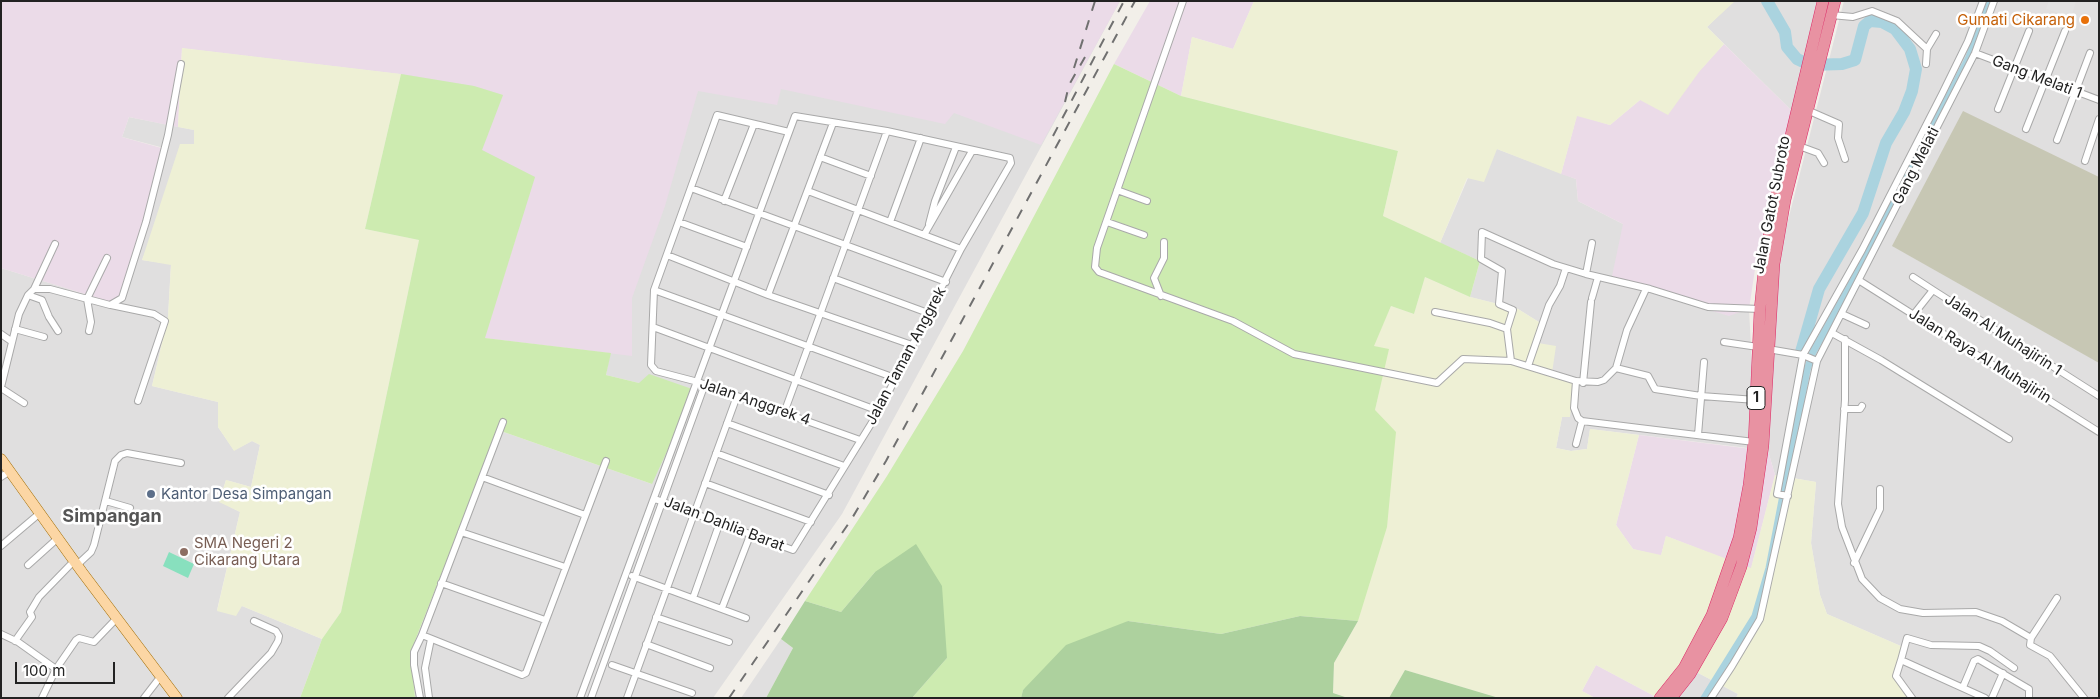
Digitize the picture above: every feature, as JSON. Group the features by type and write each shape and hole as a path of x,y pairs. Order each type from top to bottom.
{"highway":[{"name":"Jalan Gatot Subroto","path":"1671,698 1690,674 1722,618 1741,567 1758,491 1763,446 1763,348 1760,309 1765,258 1778,190 1818,46 1823,1"},
{"name":"Jalan Gatot Subroto","path":"1818,46 1831,15 1834,1"},
{"name":"Jalan Gatot Subroto","path":"1660,698 1684,668 1712,615 1731,565 1745,510 1754,442 1756,400 1774,264 1807,110 1809,82"}],"main road":[{"path":"1,459 6,474 40,513 177,698"}],"street":[{"path":"1183,1 1117,190 1095,260 1097,271 1233,321 1294,354 1324,358 1429,383 1441,382 1454,365 1463,359 1511,361 1579,382 1604,380 1616,368 1627,330 1646,288"},
{"path":"1787,496 1777,495 1791,413 1805,355 1947,96 1983,1"},
{"name":"Gang Melati","path":"1711,698 1760,619 1815,360 1860,281 1929,130 1976,48 1994,1"},
{"path":"1831,15 1853,17 1875,11 1897,21 1927,49"},
{"path":"2026,129 2065,30"},
{"path":"1998,109 2029,31"},
{"path":"1926,64 1927,49 1936,34"},
{"name":"Gang Melati 1","path":"1968,42 2013,68 2099,100"},
{"path":"2056,140 2090,53"},
{"path":"110,305 122,298 146,222 168,135 182,64"},
{"path":"1807,110 1839,124 1838,138 1845,159"},
{"path":"789,132 717,115 654,290 653,327 879,411"},
{"path":"580,698 631,575 659,500 701,383 710,348 795,116 887,131 972,151 924,235"},
{"path":"2085,161 2099,119"},
{"path":"768,295 833,123"},
{"path":"724,201 754,124"},
{"path":"784,413 887,131"},
{"path":"890,222 921,138"},
{"path":"1799,146 1818,153 1824,163"},
{"path":"929,225 933,206 956,147"},
{"name":"Jalan Taman Anggrek","path":"793,550 829,495 844,466 879,411 928,313 946,282 961,249 1011,163 1009,158 972,151"},
{"path":"820,157 871,176"},
{"path":"691,188 946,282"},
{"path":"808,190 961,249"},
{"path":"1117,190 1147,202"},
{"path":"679,222 747,247"},
{"path":"1107,222 1144,235"},
{"path":"1511,361 1507,328 1513,310 1499,304 1502,271 1481,259 1482,232 1566,268 1586,274 1646,288 1708,307 1760,309"},
{"path":"1161,296 1154,278 1164,258 1164,242"},
{"path":"1586,274 1592,243"},
{"path":"24,403 1,387 5,377 15,329 28,295 34,289 55,244"},
{"path":"1862,251 1871,255"},
{"path":"667,255 768,295 912,345"},
{"path":"89,331 90,322 87,299 108,258"},
{"path":"1528,366 1548,305 1560,286 1566,268"},
{"path":"1598,277 1591,300 1574,408 1578,418 1582,421 1754,442"},
{"path":"1913,277 1933,290"},
{"path":"833,278 928,313"},
{"name":"Jalan Raya Al Muhajirin","path":"1860,281 2099,432"},
{"path":"34,289 50,289 110,305 154,314 165,321 138,401"},
{"path":"654,290 895,378"},
{"name":"Jalan Al Muhajirin 1","path":"1914,314 1933,290 2099,396"},
{"path":"28,295 42,300 49,317 58,331"},
{"path":"1436,312 1507,328"},
{"path":"1842,314 1866,325"},
{"name":"Jalan Anggrek 4","path":"653,327 651,365 656,371 701,383 860,440"},
{"path":"15,329 44,337"},
{"path":"1832,333 1845,339 2009,439"},
{"path":"1,334 11,342"},
{"path":"1845,339 1844,409 1838,504 1842,527 1854,563 1868,587 1880,598 1900,609 1923,613 1976,612 2002,621 2031,638"},
{"path":"1724,342 1805,355 1815,360"},
{"path":"1698,435 1704,362"},
{"path":"1616,368 1648,376 1655,389 1701,396 1756,400"},
{"path":"627,698 737,396"},
{"path":"1844,409 1860,410 1862,406"},
{"path":"1576,444 1582,421"},
{"path":"420,698 414,665 416,644 422,635 503,422"},
{"path":"727,423 844,466"},
{"path":"15,641 32,618 30,612 39,597 91,552 115,461 121,455 127,453 181,463"},
{"path":"716,453 829,495"},
{"path":"422,635 524,674 606,461"},
{"path":"482,477 585,515"},
{"path":"706,483 811,522"},
{"path":"1854,563 1878,515 1880,489"},
{"name":"Jalan Dahlia Barat","path":"659,500 793,550"},
{"path":"106,501 130,508"},
{"path":"1,546 40,513"},
{"path":"693,598 720,522"},
{"path":"461,532 565,567"},
{"path":"722,608 751,533"},
{"path":"28,565 58,538"},
{"path":"631,575 746,618"},
{"path":"591,698 631,575"},
{"path":"442,583 545,620"},
{"path":"2057,598 2031,638 2030,645 2050,656 2084,698"},
{"path":"656,617 729,642"},
{"path":"42,698 56,669 76,640 79,638 94,642 117,618"},
{"path":"228,698 271,653 278,641 279,636 276,631 254,621"},
{"path":"1,634 15,641 56,669"},
{"path":"1912,698 1896,676 1907,638 1931,645 1979,646 1990,651 2014,668"},
{"path":"430,698 425,668 431,639"},
{"path":"602,644 609,647"},
{"path":"646,644 710,668"},
{"path":"1963,687 1977,659 2029,690 2029,698"},
{"path":"1901,660 1985,698"},
{"path":"612,664 692,693"},
{"path":"1992,698 2003,673"},
{"path":"144,698 161,676"}],"shaded area":[{"path":"1,1 1120,1 1041,145 954,113 945,124 781,89 777,105 698,91 665,206 632,298 632,356 484,338 535,177 482,150 503,95 474,86 401,74 182,48 178,127 129,117 122,137 165,149 117,304 1,268"},
{"path":"1120,1 842,514 713,698 415,698 411,651 498,430 652,484 639,383 606,375 610,354 400,74 182,48"},
{"path":"1150,1 1254,1 1233,49 1192,37 1181,96 1114,64"},
{"path":"1254,1 1734,2 1707,27 1724,44 1699,72 1668,115 1640,100 1610,125 1577,116 1561,174 1497,149 1484,182 1467,178 1440,243 1383,216 1398,151 1181,96 1192,37 1233,49"},
{"path":"1733,1 1820,1 1794,113 1707,27"},
{"path":"1844,1 2099,1 2099,698 1910,698 1894,678 1903,647 1827,614 1820,595 1811,543 1816,482 1775,475 1768,451 1774,304 1784,236"},
{"path":"2049,1 2076,1 2071,17 2046,9"},
{"path":"1724,44 1794,113 1757,256 1749,309 1729,316 1611,281 1623,224 1578,201 1576,179 1561,174 1577,115 1610,125 1640,100 1699,71"},
{"path":"182,48 401,74 365,229 419,240 341,612 322,639 242,606 236,616 217,611 240,512 219,502 226,480 251,487 260,445 252,441 234,451 218,427 218,402 152,386 168,317 171,265 142,260 180,144 194,144 194,130 178,127"},
{"path":"1963,111 2099,177 2099,363 1892,246"},
{"path":"129,117 194,130 194,145 142,260 171,264 168,317 152,386 218,402 218,427 234,450 252,441 260,445 251,487 226,480 219,501 240,512 217,610 242,606 322,639 300,698 3,698 1,693 1,268 117,304 164,148 122,137"},
{"path":"1497,149 1576,179 1578,201 1623,224 1749,309 1752,366 1748,448 1590,429 1587,449 1571,451 1556,448 1562,417 1570,417 1538,343 1542,324 1518,309 1470,297 1480,261 1440,243 1468,178"},
{"path":"1425,277 1470,297 1518,309 1542,324 1538,343 1556,346 1552,373 1574,383 1570,417 1562,417 1556,448 1571,451 1587,449 1590,429 1639,435 1616,525 1633,549 1661,555 1666,536 1751,568 1775,475 1816,482 1811,543 1820,595 1827,614 1903,647 1894,678 1910,698 1736,698 1738,694 1685,666 1658,698 1596,665 1582,691 1595,698 1499,698 1405,670 1389,698 1348,698 1333,693 1334,663 1358,621 1375,410 1388,350 1373,346 1391,306 1414,314"},
{"path":"1639,435 1768,451 1775,475 1751,569 1666,536 1661,556 1633,549 1616,525"},
{"path":"781,639 793,648 766,698 741,698"},
{"path":"1596,665 1658,698 1595,698 1582,691"},
{"path":"1685,666 1738,694 1736,698 1659,698"}],"green space":[{"path":"1114,64 1181,96 1398,151 1383,216 1480,261 1470,297 1425,277 1414,314 1391,306 1374,346 1389,349 1375,410 1396,432 1387,527 1358,621 1300,616 1221,634 1128,621 1023,690 1021,698 912,698 947,658 875,572 841,612 805,601 887,476 963,351"},
{"path":"401,74 474,86 503,95 482,150 535,177 485,338 611,353 606,375 639,383 649,374 695,390 652,484 498,430 411,651 415,698 300,698 322,639 341,612 419,240 365,229"},
{"path":"916,544 942,586 947,658 912,698 766,698 793,648 781,639 805,601 841,612 875,572"},
{"path":"169,552 194,564 188,578 163,566"},
{"path":"1300,616 1358,621 1334,663 1333,693 1348,698 1021,698 1023,690 1066,645 1128,621 1221,634"},
{"path":"1405,670 1499,698 1389,698"}],"waterway":[{"path":"1767,1 1785,32 1787,47 1797,59 1810,65 1842,64 1855,60 1864,26 1870,21 1882,22 1895,29 1910,49 1916,69 1912,91 1904,112 1886,143 1863,213 1819,289 1801,352"},
{"path":"1704,698 1755,616 1769,568 1807,370 1813,352 1858,272 1969,57 1990,1"}],"railway":[{"path":"1074,68 1095,1"},
{"path":"1053,136 1124,1"},
{"path":"729,698 851,520 886,461 1135,1"},
{"path":"1065,102 1069,85 1085,57"}],"place":[{"name":"Gumati Cikarang","path":"2085,20"},
{"name":"Kantor Desa Simpangan","path":"151,494"},
{"name":"SMA Negeri 2 Cikarang Utara","path":"184,552"}],"district":[{"name":"Simpangan","path":"112,517"}]}
